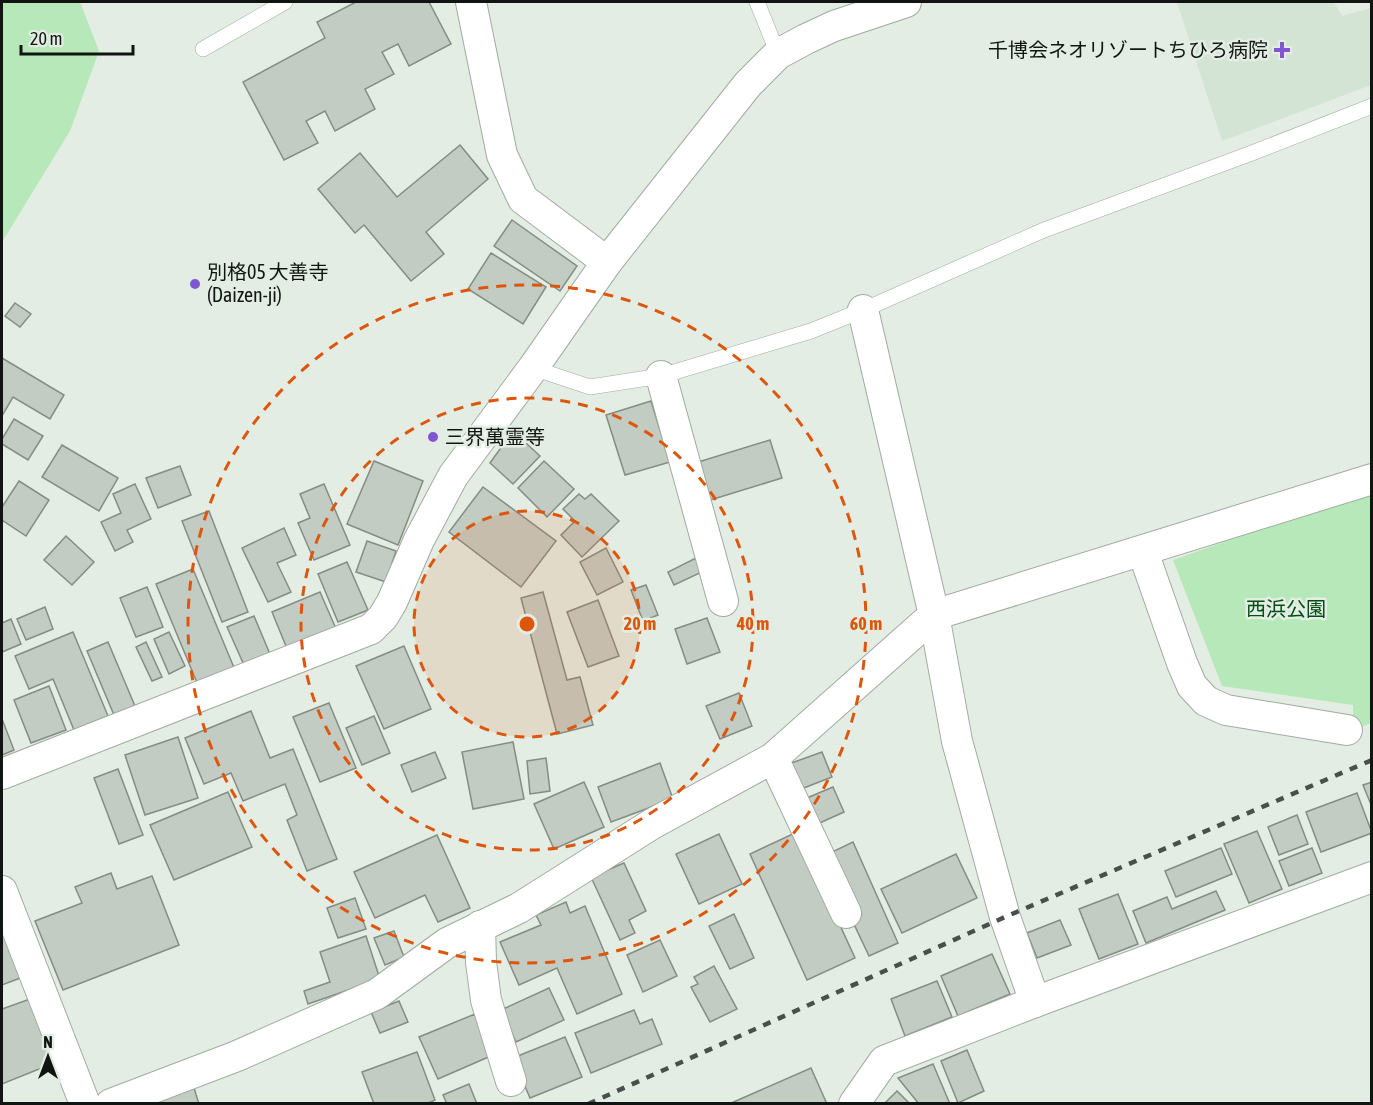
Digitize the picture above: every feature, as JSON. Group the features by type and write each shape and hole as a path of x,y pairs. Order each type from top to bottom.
{"street":[{"path":"471,2 502,155 523,199 607,262"},
{"path":"2,774 371,629 383,617 392,602 419,540 453,476 533,368 607,262 747,84 778,54 834,26 906,2"},
{"path":"863,310 934,615 960,752 1005,917 1035,1002"},
{"path":"661,376 723,601"},
{"path":"111,1104 237,1056 377,994 447,943 519,908 652,824 773,758 934,615 1143,552 1371,479"},
{"path":"1143,552 1182,663 1192,686 1206,701 1226,710 1347,730"},
{"path":"773,758 846,913"},
{"path":"854,1104 884,1061 1035,1002 1371,877"},
{"path":"2,891 85,1104"},
{"path":"480,926 481,962 486,1000 511,1081"}],"lane":[{"path":"202,49 285,2"},
{"path":"758,2 778,54"},
{"path":"533,368 590,387 661,376 811,331 1044,230 1371,106"}],"shaded area":[{"name":"千博会ネオリゾートちひろ病院","path":"1177,2 1334,2 1342,16 1371,8 1371,85 1222,141"}],"green space":[{"path":"2,2 80,2 99,51 70,131 2,242"},
{"name":"西浜公園","path":"1371,490 1371,723 1353,730 1353,705 1222,686 1173,560"}],"building":[{"path":"356,2 429,2 451,44 409,66 398,44 382,52 394,74 365,89 375,109 335,131 325,111 306,121 318,143 284,160 243,82 325,38 317,22"},
{"path":"460,145 488,179 426,232 444,254 411,281 364,225 355,233 318,189 360,153 397,197"},
{"path":"512,220 577,266 560,291 494,246"},
{"path":"491,253 546,287 523,324 468,289"},
{"path":"15,303 31,314 20,327 5,316"},
{"path":"2,358 64,395 50,419 13,397 2,416"},
{"path":"651,401 670,462 625,475 606,415"},
{"path":"14,419 43,436 28,460 2,444 2,439"},
{"path":"513,431 540,456 513,484 490,463"},
{"path":"770,440 782,478 707,501 695,463"},
{"path":"62,445 118,478 99,511 42,477"},
{"path":"374,461 423,481 398,545 347,524"},
{"path":"544,461 574,489 547,517 518,488"},
{"path":"180,466 191,495 158,508 146,478"},
{"path":"19,481 49,500 26,536 2,520 2,507"},
{"path":"135,484 151,519 127,530 133,542 115,551 101,522 121,513 113,494"},
{"path":"324,484 350,545 314,560 298,523 310,518 300,494"},
{"path":"483,487 556,541 521,587 449,532"},
{"path":"579,494 585,499 591,494 619,521 582,557 561,535 575,521 563,509"},
{"path":"209,511 248,612 222,622 182,521"},
{"path":"284,528 296,555 277,563 291,592 268,602 242,548"},
{"path":"66,536 94,562 72,585 44,560"},
{"path":"367,541 396,551 386,582 356,572"},
{"path":"606,548 623,582 597,595 580,562"},
{"path":"696,558 702,572 674,585 668,572"},
{"path":"347,562 368,610 338,622 318,574"},
{"path":"193,569 235,670 198,685 156,584"},
{"path":"646,585 658,615 643,621 631,590"},
{"path":"147,587 163,627 136,637 120,598"},
{"path":"320,592 337,631 288,651 272,612"},
{"path":"543,592 567,680 580,677 593,725 557,734 521,598"},
{"path":"598,600 619,656 588,667 567,612"},
{"path":"45,607 53,629 26,640 17,619"},
{"path":"254,616 270,654 244,665 227,627"},
{"path":"707,618 720,652 687,664 675,629"},
{"path":"11,619 21,644 2,652 2,623"},
{"path":"73,632 108,716 74,730 53,679 29,689 15,656"},
{"path":"169,632 185,666 169,674 154,639"},
{"path":"108,642 135,706 114,715 87,651"},
{"path":"146,642 162,677 152,681 136,647"},
{"path":"404,646 431,709 384,729 356,666"},
{"path":"49,686 66,730 31,743 14,700"},
{"path":"739,693 752,726 720,739 706,706"},
{"path":"329,703 356,768 320,782 293,717"},
{"path":"251,711 270,758 293,749 337,859 307,871 287,820 297,815 285,784 243,801 231,773 204,784 185,738"},
{"path":"374,716 390,753 362,765 346,728"},
{"path":"2,719 14,750 2,755"},
{"path":"178,737 198,798 145,815 125,755"},
{"path":"513,742 524,799 473,809 462,752"},
{"path":"435,752 446,778 412,792 401,765"},
{"path":"822,752 832,777 796,791 786,765"},
{"path":"546,758 550,791 530,794 527,761"},
{"path":"660,763 673,799 611,822 598,787"},
{"path":"118,769 143,835 119,844 94,778"},
{"path":"584,782 604,827 554,849 534,804"},
{"path":"1372,782 1372,807 1363,785"},
{"path":"833,787 844,812 813,826 802,800"},
{"path":"228,792 252,847 174,880 150,825"},
{"path":"1357,793 1372,833 1321,852 1306,812"},
{"path":"1297,815 1308,844 1279,855 1268,827"},
{"path":"1257,831 1282,889 1249,903 1224,844"},
{"path":"797,832 855,958 807,980 750,854"},
{"path":"719,834 742,884 699,904 676,854"},
{"path":"437,835 470,908 438,922 425,895 375,918 354,872"},
{"path":"853,842 898,943 869,956 852,920 861,915 832,852"},
{"path":"1221,848 1232,874 1176,897 1165,871"},
{"path":"1312,848 1322,873 1289,886 1279,861"},
{"path":"956,854 977,898 902,933 881,889"},
{"path":"624,863 646,911 629,920 635,933 620,940 591,877"},
{"path":"111,873 117,889 152,876 179,945 63,990 35,921 82,903 75,887"},
{"path":"1216,891 1225,910 1146,943 1133,911 1167,897 1172,909"},
{"path":"1118,894 1138,944 1099,959 1079,909"},
{"path":"355,898 366,929 338,938 327,908"},
{"path":"566,902 570,913 585,906 622,994 577,1014 557,968 519,985 500,942 541,925 536,915"},
{"path":"734,914 754,958 730,969 709,926"},
{"path":"1060,920 1071,945 1037,958 1027,933"},
{"path":"394,931 404,957 385,965 374,938"},
{"path":"5,932 23,977 2,985 2,934"},
{"path":"366,936 380,979 308,1004 304,991 330,982 320,952"},
{"path":"660,940 677,976 643,992 627,955"},
{"path":"992,954 1010,994 958,1016 941,976"},
{"path":"714,966 737,1009 710,1022 691,987 698,984 694,977"},
{"path":"937,981 952,1017 905,1036 891,999"},
{"path":"549,988 564,1020 516,1042 501,1010"},
{"path":"30,999 54,1063 2,1084 2,1009"},
{"path":"399,1001 408,1022 380,1033 371,1012"},
{"path":"634,1010 640,1024 652,1019 662,1044 591,1073 575,1033"},
{"path":"475,1014 493,1055 438,1079 419,1037"},
{"path":"565,1037 582,1077 530,1098 513,1058"},
{"path":"967,1050 984,1091 958,1103 941,1061"},
{"path":"417,1052 435,1100 426,1104 374,1104 362,1072"},
{"path":"933,1064 950,1104 919,1104 898,1078"},
{"path":"811,1068 827,1104 729,1104"},
{"path":"469,1084 477,1104 447,1104 443,1095"},
{"path":"194,1088 199,1104 150,1104"},
{"path":"897,1091 910,1104 884,1104"}],"railway":[{"path":"588,1104 1005,917 1372,760"}],"place":[{"name":"千博会ネオリゾートちひろ病院","path":"1282,50"},
{"name":"別格05 大善寺 (Daizen-ji)","path":"195,284"},
{"name":"三界萬霊等","path":"433,437"}]}
